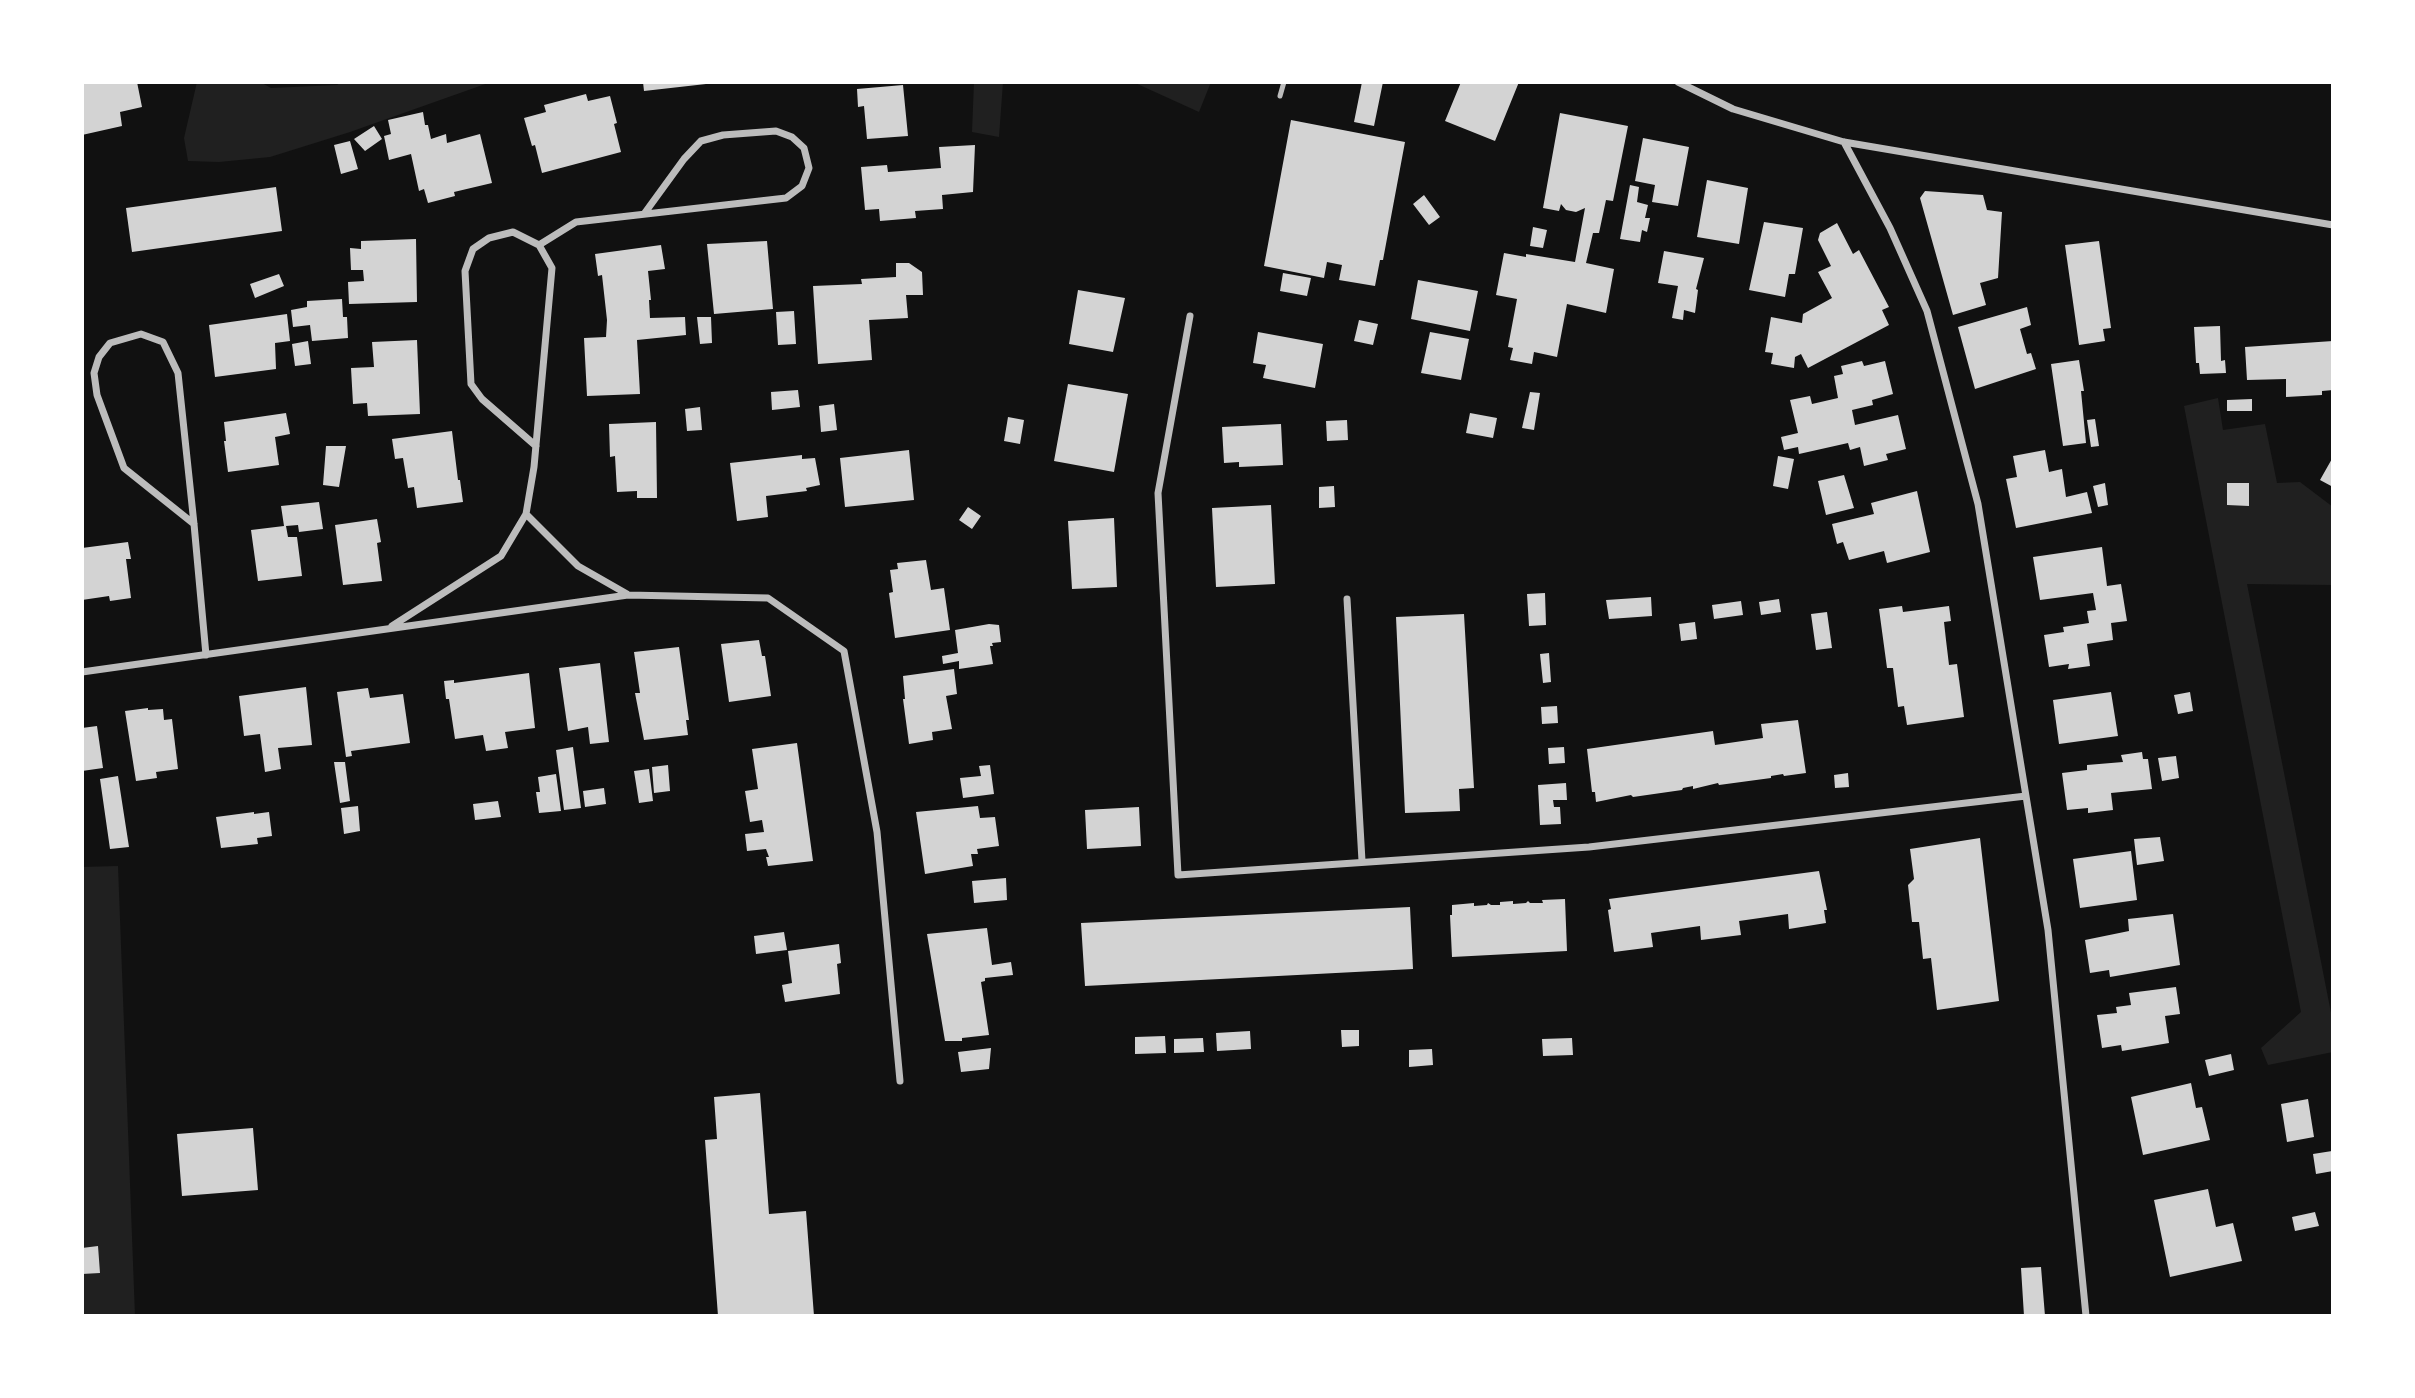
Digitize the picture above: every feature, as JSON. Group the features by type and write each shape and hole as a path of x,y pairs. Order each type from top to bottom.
{"street":[{"path":"1678,82 1733,109 1844,142 2333,225"},
{"path":"539,245 576,222 786,198 802,186 809,167 804,148 792,137 776,131 723,135 701,141 684,159 644,214"},
{"path":"1844,142 1890,228 1927,311 1978,504 2048,930 2086,1316"},
{"path":"389,629 501,556 526,514 536,446 552,268 539,245 513,232 489,238 473,250 465,271 471,384 482,400 536,446"},
{"path":"1190,316 1158,493 1178,875 1589,847 2026,796"},
{"path":"194,524 124,468 97,396 94,373 99,357 110,343 141,334 163,342 178,373 194,524 206,655"},
{"path":"526,514 578,566 628,595"},
{"path":"82,672 628,595 768,598 844,651 877,832 900,1081"},
{"path":"1347,600 1362,861"}],"lane":[{"path":"1280,96 1284,82"}],"shaded area":[{"path":"197,82 260,82 271,88 337,85 342,82 491,82 270,157 219,162 188,161 184,138"},
{"path":"974,82 1003,82 999,137 972,132"},
{"path":"1133,82 1211,82 1199,112"},
{"path":"2218,398 2223,430 2265,424 2277,483 2300,482 2333,507 2333,585 2247,584 2333,1023 2333,1052 2268,1065 2261,1048 2301,1012 2184,406"},
{"path":"118,866 135,1316 82,1316 82,867"}],"building":[{"path":"82,82 137,82 142,107 120,112 122,126 82,135"},
{"path":"643,82 706,82 706,84 644,91"},
{"path":"1362,82 1383,82 1374,126 1354,122"},
{"path":"1461,82 1519,82 1495,141 1445,121"},
{"path":"903,85 908,136 867,139 864,106 858,107 857,89"},
{"path":"586,94 588,101 610,96 621,152 542,173 524,118 546,112 544,105"},
{"path":"423,112 431,139 446,134 447,143 480,134 492,183 454,192 455,196 428,203 424,189 419,191 411,154 389,160 384,136 391,134 388,120"},
{"path":"1560,113 1628,126 1613,201 1606,200 1599,233 1593,233 1586,263 1614,269 1606,313 1567,304 1557,357 1534,352 1532,364 1510,360 1513,348 1508,347 1517,299 1496,295 1504,253 1575,262 1585,208 1576,212 1566,210 1561,204 1559,211 1543,208"},
{"path":"1291,120 1405,142 1383,260 1380,260 1375,286 1339,280 1342,265 1327,262 1324,278 1264,266"},
{"path":"374,126 382,139 365,151 354,139"},
{"path":"1643,138 1689,147 1678,206 1652,202 1655,185 1635,181"},
{"path":"350,141 358,169 341,174 334,145"},
{"path":"975,145 973,192 942,195 943,209 915,211 916,218 880,221 879,209 865,210 861,167 887,165 888,172 941,168 939,147"},
{"path":"1707,180 1748,188 1739,244 1697,237"},
{"path":"1630,185 1639,187 1637,202 1648,205 1645,218 1650,218 1647,232 1642,230 1640,242 1620,239"},
{"path":"276,187 282,231 132,252 126,208"},
{"path":"1925,191 1983,195 1987,210 2002,212 1998,278 1980,283 1986,305 1953,315 1920,198"},
{"path":"1424,195 1440,217 1429,225 1413,204"},
{"path":"1764,222 1803,228 1795,274 1789,274 1785,297 1749,290"},
{"path":"1837,223 1853,254 1859,250 1889,307 1882,310 1889,325 1808,368 1801,354 1795,357 1794,368 1771,364 1773,353 1765,352 1771,317 1802,323 1803,314 1832,298 1818,272 1831,266 1818,240 1820,233"},
{"path":"1533,227 1547,230 1543,248 1530,246"},
{"path":"416,239 417,302 349,304 348,282 364,281 363,270 351,270 350,248 361,249 361,241"},
{"path":"767,241 773,309 714,314 707,244"},
{"path":"2099,241 2111,328 2103,329 2105,341 2079,345 2065,245"},
{"path":"661,245 665,269 648,271 650,318 685,317 686,335 637,340 640,394 587,396 584,338 606,337 607,320 602,275 598,276 595,254"},
{"path":"1664,251 1704,258 1696,289 1695,313 1684,310 1683,320 1672,318 1678,286 1658,283"},
{"path":"896,263 909,263 922,272 923,295 906,295 908,318 869,320 872,360 818,364 813,286 862,284 861,279 896,277"},
{"path":"1283,273 1311,278 1307,296 1280,291"},
{"path":"279,274 284,286 255,298 250,284"},
{"path":"1418,280 1478,291 1470,331 1411,319"},
{"path":"1078,290 1125,298 1113,352 1069,344"},
{"path":"342,299 343,317 347,317 348,338 312,341 310,325 293,327 291,310 307,307 307,301"},
{"path":"2027,307 2031,325 2020,329 2027,354 2031,353 2036,369 1975,389 1958,327"},
{"path":"794,311 796,344 778,345 776,312"},
{"path":"287,314 290,341 275,343 276,369 215,377 209,325"},
{"path":"697,317 711,317 712,343 700,344"},
{"path":"1359,320 1378,324 1373,345 1354,341"},
{"path":"2220,326 2221,361 2225,360 2226,373 2200,374 2199,363 2196,363 2194,327"},
{"path":"1258,332 1323,344 1315,388 1263,378 1266,365 1253,363"},
{"path":"1430,332 1469,339 1461,380 1421,373"},
{"path":"417,340 420,414 368,416 367,403 353,404 351,368 374,367 372,342"},
{"path":"308,341 311,364 295,366 292,344"},
{"path":"2333,341 2333,390 2322,391 2322,395 2286,397 2286,379 2247,380 2245,347"},
{"path":"2079,360 2084,391 2081,391 2086,443 2063,446 2051,364"},
{"path":"1862,361 1864,366 1885,361 1893,394 1872,400 1873,405 1852,410 1855,425 1898,415 1906,449 1886,454 1888,460 1864,466 1860,447 1850,450 1848,443 1799,454 1798,447 1784,450 1781,437 1798,433 1790,400 1810,396 1812,404 1838,398 1834,376 1843,374 1841,366"},
{"path":"1068,384 1128,394 1114,472 1054,461"},
{"path":"798,390 800,407 772,410 771,392"},
{"path":"1530,392 1540,393 1534,430 1522,428"},
{"path":"2252,399 2252,411 2227,411 2227,400"},
{"path":"834,404 837,430 821,432 819,406"},
{"path":"700,407 702,430 687,431 685,409"},
{"path":"286,413 290,434 275,437 279,465 228,472 224,422"},
{"path":"1470,413 1497,418 1493,438 1466,433"},
{"path":"1008,417 1024,420 1020,444 1004,441"},
{"path":"2095,419 2099,446 2091,447 2087,420"},
{"path":"1347,420 1348,440 1327,441 1326,421"},
{"path":"656,422 657,498 637,498 637,491 617,492 615,456 610,457 609,424"},
{"path":"1281,424 1283,465 1239,467 1239,462 1224,463 1222,427"},
{"path":"452,431 463,502 417,508 414,487 408,488 403,458 395,459 392,439"},
{"path":"326,446 346,446 339,487 323,485"},
{"path":"909,450 914,500 845,507 840,458"},
{"path":"2045,450 2049,472 2062,469 2066,497 2087,492 2092,513 2016,528 2006,479 2017,477 2013,456"},
{"path":"802,455 802,459 815,458 820,485 806,488 807,491 766,496 768,517 737,521 730,463"},
{"path":"1778,456 1794,459 1788,489 1773,486"},
{"path":"2333,457 2333,487 2320,480"},
{"path":"1844,475 1854,508 1826,515 1818,481"},
{"path":"2105,483 2108,505 2098,507 2093,486"},
{"path":"2227,483 2249,483 2249,506 2227,505"},
{"path":"1334,486 1335,507 1319,508 1319,487"},
{"path":"1917,491 1930,552 1887,563 1884,551 1849,560 1843,542 1837,544 1832,524 1874,514 1871,503"},
{"path":"319,502 323,529 299,532 298,525 286,526 288,537 297,537 302,576 258,581 251,530 284,526 281,506"},
{"path":"1271,505 1275,584 1216,587 1212,508"},
{"path":"968,507 981,516 972,529 959,520"},
{"path":"1114,518 1117,587 1072,589 1068,521"},
{"path":"377,519 381,542 377,543 382,581 343,585 335,525"},
{"path":"128,542 131,559 126,559 131,598 110,601 109,596 82,600 82,548"},
{"path":"2102,547 2107,586 2121,584 2127,621 2111,623 2113,640 2087,644 2090,666 2068,669 2069,664 2049,667 2044,635 2064,632 2063,627 2089,623 2087,611 2096,610 2093,593 2040,600 2033,557"},
{"path":"926,560 931,590 944,588 950,630 895,638 889,593 893,592 890,570 898,569 897,563"},
{"path":"1545,593 1546,625 1529,626 1527,594"},
{"path":"1651,597 1652,616 1609,619 1606,600"},
{"path":"1779,599 1781,612 1761,615 1759,602"},
{"path":"1741,601 1743,615 1714,619 1712,605"},
{"path":"1902,606 1903,612 1949,606 1951,621 1944,622 1949,665 1957,664 1964,717 1907,725 1904,706 1898,707 1893,668 1887,668 1879,609"},
{"path":"1827,612 1832,648 1816,650 1811,614"},
{"path":"1464,614 1474,788 1459,789 1460,811 1405,813 1396,617"},
{"path":"1695,622 1697,639 1681,641 1679,624"},
{"path":"989,624 999,625 1001,642 992,643 993,646 990,646 993,664 959,669 959,661 943,664 942,656 958,653 955,630"},
{"path":"759,640 762,656 765,656 771,696 729,702 721,644"},
{"path":"679,647 689,720 686,720 688,735 644,740 635,693 640,693 634,652"},
{"path":"1549,653 1551,682 1543,683 1540,654"},
{"path":"600,663 609,742 590,744 588,727 568,731 559,668"},
{"path":"954,669 957,694 946,696 952,729 932,732 933,740 909,744 903,676"},
{"path":"529,673 535,728 505,732 508,748 486,751 483,735 455,739 444,681 454,680 454,683"},
{"path":"306,687 312,745 278,748 281,769 265,772 260,734 244,736 239,696"},
{"path":"368,688 370,698 403,694 410,743 351,751 352,756 346,757 337,692"},
{"path":"2111,692 2118,736 2059,744 2053,700"},
{"path":"2190,692 2193,711 2178,714 2174,695"},
{"path":"1557,706 1558,723 1542,724 1541,707"},
{"path":"163,709 164,720 172,719 178,769 156,772 157,778 136,781 125,711"},
{"path":"1798,720 1806,773 1783,774 1719,785 1718,783 1693,789 1693,786 1682,790 1596,802 1595,792 1592,792 1587,749 1713,731 1715,745 1763,738 1761,724"},
{"path":"97,726 103,768 82,771 82,728"},
{"path":"797,743 813,861 768,866 766,849 747,851 745,834 764,832 762,820 750,822 745,791 758,789 752,749"},
{"path":"573,747 581,808 564,810 556,750"},
{"path":"1564,747 1565,763 1549,764 1548,748"},
{"path":"2142,752 2143,759 2148,759 2152,789 2111,793 2113,810 2088,813 2088,808 2067,810 2062,773 2087,770 2087,765 2123,762 2121,755"},
{"path":"2176,756 2179,778 2162,781 2158,758"},
{"path":"334,762 345,762 350,801 340,803"},
{"path":"668,765 670,791 654,793 652,767"},
{"path":"990,765 994,794 963,798 960,778 981,776 979,766"},
{"path":"649,769 653,801 639,803 634,771"},
{"path":"1848,773 1849,787 1835,788 1834,775"},
{"path":"556,774 561,811 539,813 536,792 540,792 538,777"},
{"path":"118,776 129,847 110,849 100,779"},
{"path":"1566,783 1567,800 1553,800 1554,807 1560,807 1561,824 1540,825 1538,785"},
{"path":"604,788 606,804 585,807 583,791"},
{"path":"498,801 501,817 475,820 473,804"},
{"path":"358,806 360,831 344,834 341,808"},
{"path":"978,806 980,818 995,817 999,846 977,849 978,854 971,854 973,866 925,874 916,812"},
{"path":"1139,807 1141,846 1087,849 1085,810"},
{"path":"269,812 272,836 257,838 258,844 221,848 216,817"},
{"path":"2160,837 2164,861 2137,865 2134,839"},
{"path":"1980,838 1999,1001 1937,1010 1931,958 1923,959 1919,922 1912,922 1908,885 1914,879 1910,849"},
{"path":"2131,851 2137,900 2080,908 2073,859"},
{"path":"1819,871 1827,910 1824,910 1826,923 1789,929 1788,914 1739,921 1741,935 1701,940 1700,926 1651,933 1653,947 1614,952 1609,899"},
{"path":"1006,878 1007,900 974,903 972,881"},
{"path":"1565,899 1567,951 1452,957 1452,905 1500,905 1500,902 1513,901 1513,904 1528,901 1543,903 1542,900"},
{"path":"1410,907 1413,969 1085,986 1081,923"},
{"path":"2173,914 2180,965 2110,977 2109,970 2090,973 2085,940 2129,931 2128,919"},
{"path":"987,928 992,965 1011,962 1013,975 985,978 985,981 981,982 989,1035 962,1038 962,1041 945,1041 927,934"},
{"path":"784,932 787,950 756,954 754,936"},
{"path":"839,944 841,963 837,964 840,994 785,1002 782,985 792,983 788,951"},
{"path":"2176,987 2180,1014 2165,1016 2169,1043 2122,1051 2121,1045 2102,1048 2097,1015 2117,1013 2116,1007 2131,1005 2129,993"},
{"path":"1341,1030 1359,1030 1359,1046 1342,1047"},
{"path":"1250,1031 1251,1049 1217,1051 1216,1033"},
{"path":"1165,1036 1166,1053 1135,1054 1135,1037"},
{"path":"1203,1038 1204,1052 1174,1053 1174,1039"},
{"path":"1572,1038 1573,1055 1543,1056 1542,1039"},
{"path":"991,1048 989,1069 961,1072 958,1052"},
{"path":"1432,1049 1433,1065 1409,1067 1409,1050"},
{"path":"2231,1054 2234,1070 2209,1076 2205,1060"},
{"path":"2191,1083 2196,1108 2202,1107 2210,1140 2143,1155 2131,1097"},
{"path":"760,1093 769,1214 806,1211 814,1316 718,1316 705,1140 717,1139 714,1097"},
{"path":"2308,1099 2314,1137 2287,1142 2281,1104"},
{"path":"253,1128 258,1190 182,1196 177,1134"},
{"path":"2332,1151 2333,1171 2316,1174 2313,1154"},
{"path":"2208,1189 2216,1227 2233,1223 2242,1261 2170,1277 2154,1200"},
{"path":"2315,1212 2319,1226 2295,1231 2292,1217"},
{"path":"98,1246 100,1273 82,1274 82,1248"},
{"path":"2041,1267 2045,1316 2024,1316 2021,1268"}]}
